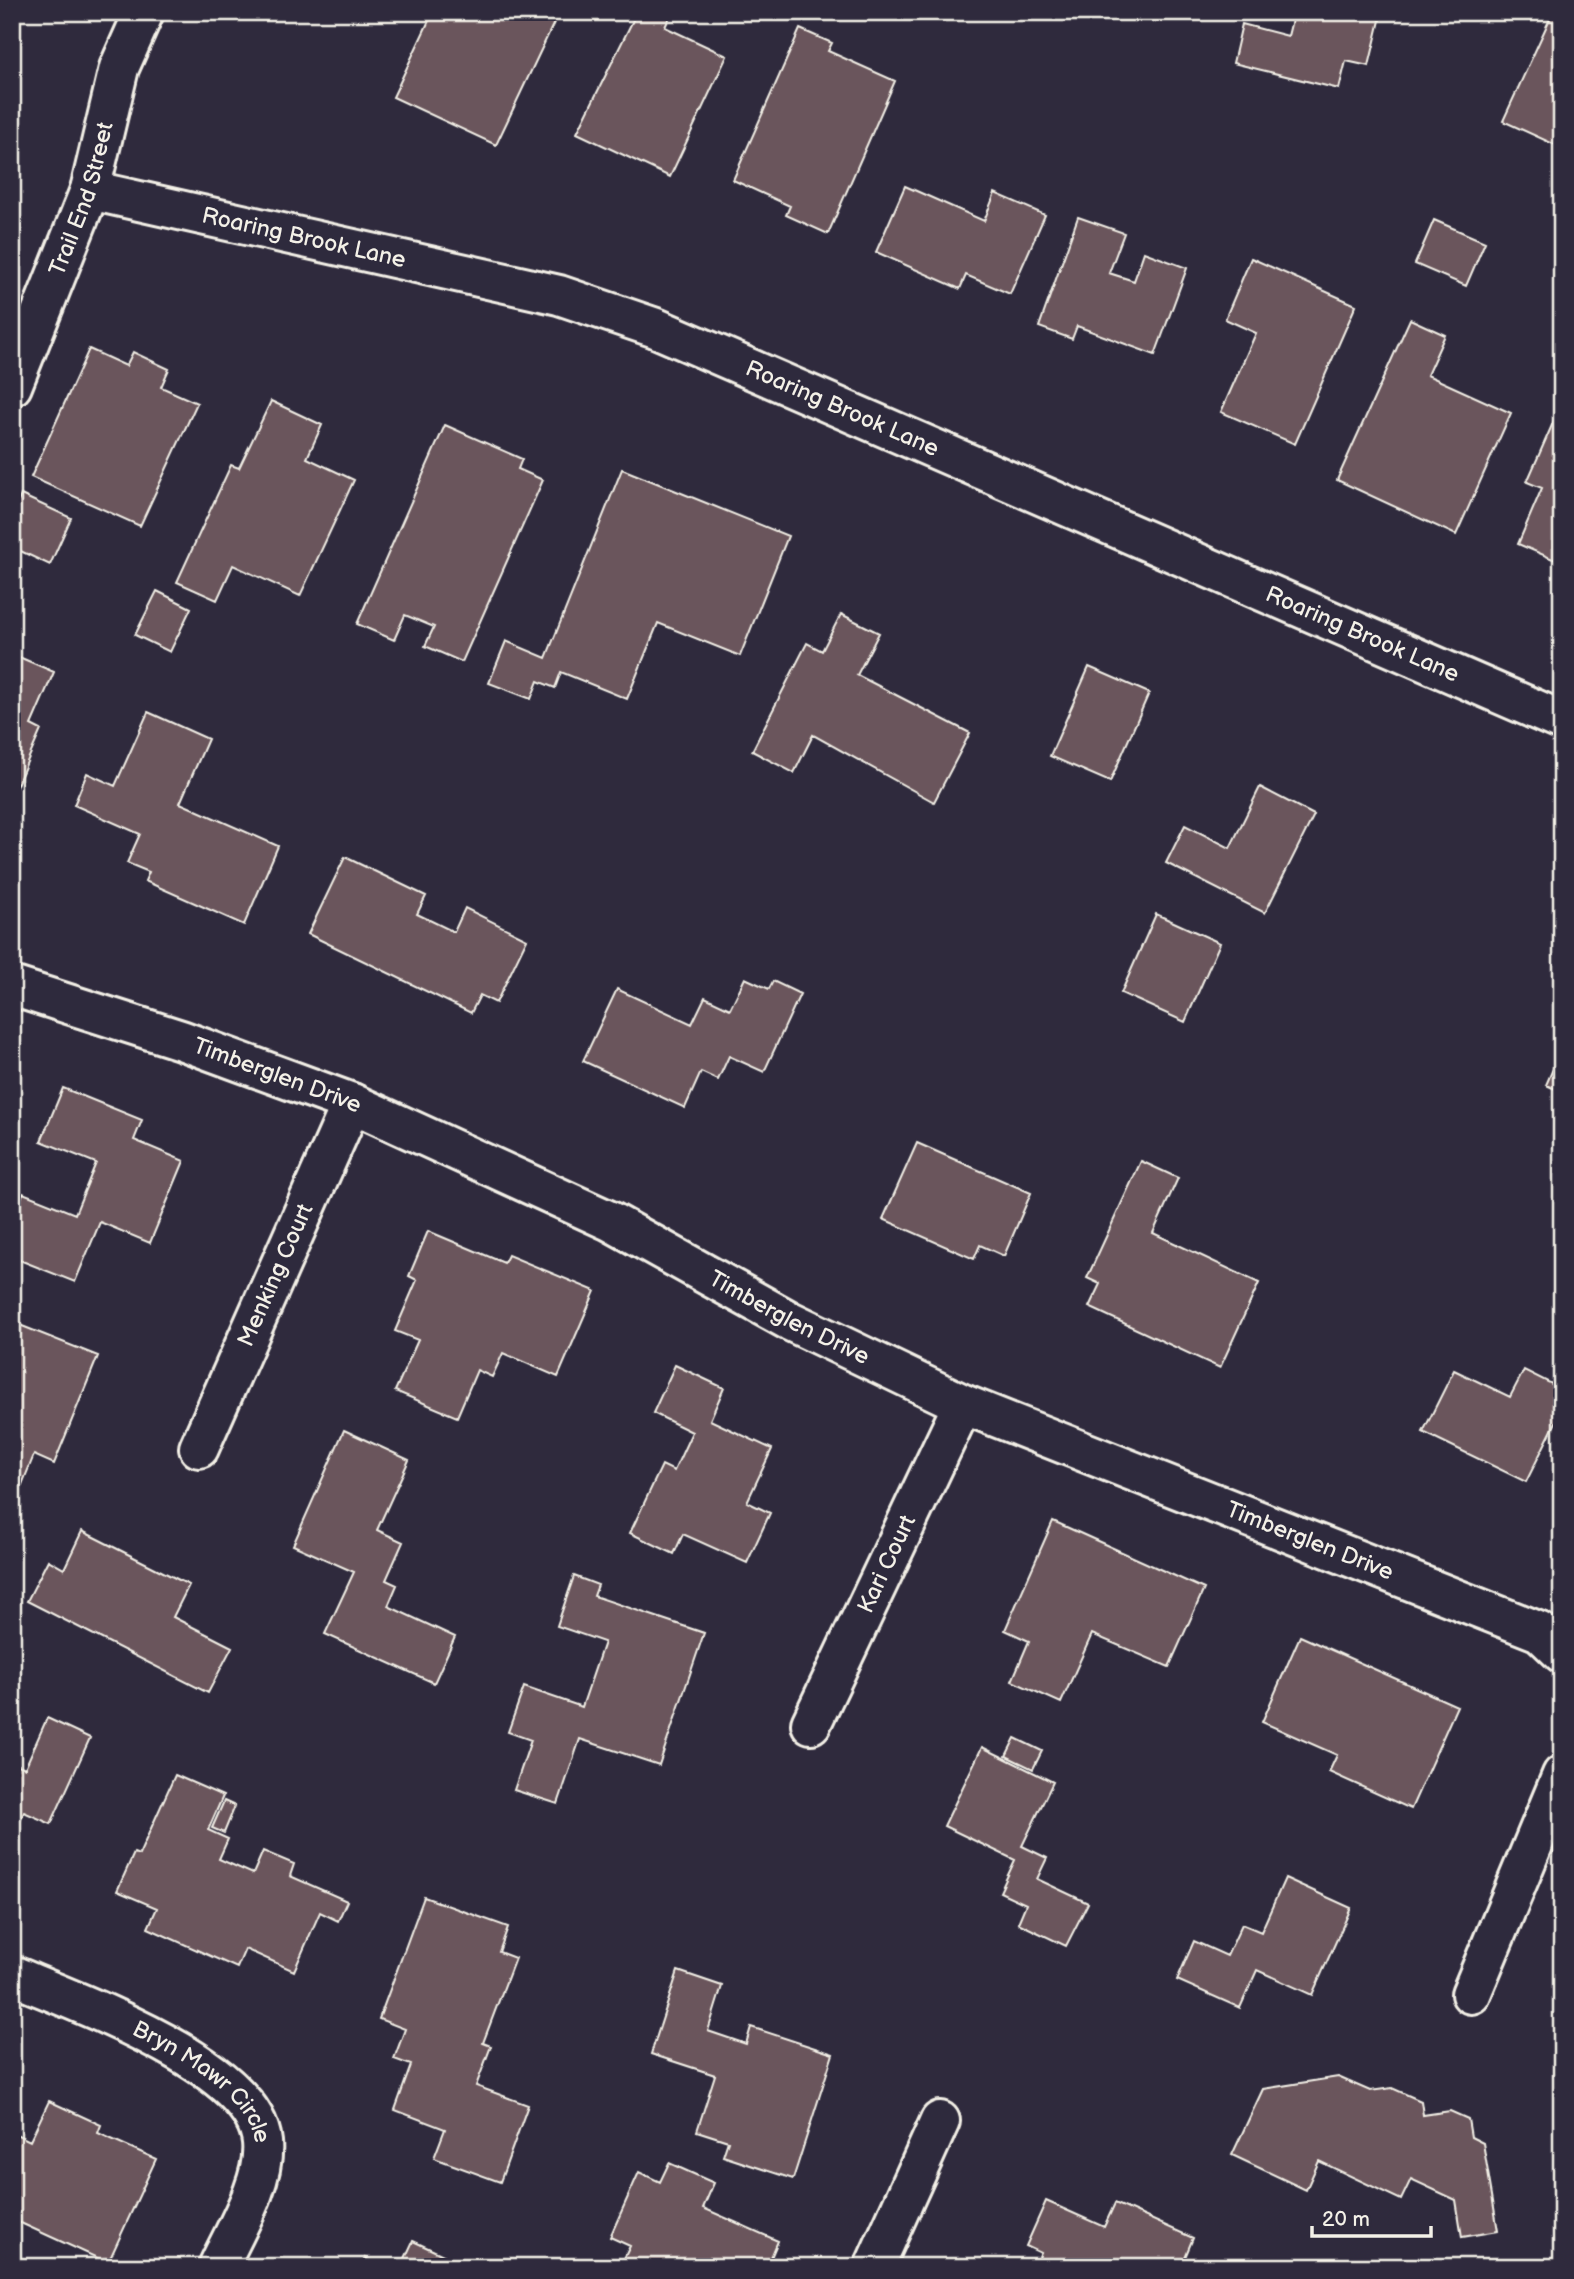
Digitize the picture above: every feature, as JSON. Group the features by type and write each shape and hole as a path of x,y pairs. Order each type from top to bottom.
{"street":[{"name":"Trail End Street","path":"12,386 90,190 119,68 144,12"},
{"name":"Roaring Brook Lane","path":"90,190 559,295 656,328 1562,721"},
{"name":"Timberglen Drive","path":"12,986 181,1040 352,1103 610,1221 790,1321 963,1404 1540,1632 1562,1653"},
{"name":"Menking Court","path":"199,1448 352,1103"},
{"name":"Kari Court","path":"811,1724 963,1404"},
{"path":"1471,1994 1562,1775"},
{"name":"Bryn Mawr Circle","path":"12,1975 158,2039 206,2068 248,2104 262,2141 256,2185 218,2267"},
{"path":"874,2267 940,2121"}],"building":[{"path":"433,12 559,12 496,145 393,97"},
{"path":"637,12 672,12 665,27 727,56 670,177 577,133"},
{"path":"1294,12 1382,12 1369,66 1346,61 1339,89 1233,63 1242,24 1288,36"},
{"path":"1553,12 1562,12 1562,148 1503,121"},
{"path":"800,29 832,43 828,51 895,81 828,234 786,215 790,206 733,180"},
{"path":"905,186 984,221 995,193 1045,215 1010,294 966,275 960,289 876,252"},
{"path":"1078,217 1124,233 1109,273 1134,281 1144,252 1187,268 1155,355 1077,326 1072,339 1039,327"},
{"path":"1434,220 1485,242 1466,286 1415,264"},
{"path":"1251,258 1356,305 1295,444 1221,412 1256,333 1225,319"},
{"path":"1410,319 1445,335 1427,375 1511,413 1456,535 1337,480"},
{"path":"89,349 126,366 133,352 169,369 161,387 197,403 140,526 31,477"},
{"path":"271,401 322,425 307,458 354,480 300,596 233,565 217,600 177,582 231,465 239,468"},
{"path":"1560,407 1562,563 1518,544 1542,488 1527,482"},
{"path":"445,425 522,459 518,469 543,480 462,662 425,646 434,627 405,615 394,640 357,624"},
{"path":"622,469 788,536 740,656 658,623 627,699 561,672 555,688 538,681 531,699 489,683 506,641 546,658"},
{"path":"21,495 71,518 50,565 12,547 12,516"},
{"path":"157,591 191,608 170,652 135,635"},
{"path":"841,614 879,633 857,675 970,733 934,802 813,735 794,773 752,751 807,643 822,651"},
{"path":"12,654 54,672 31,725 41,730 12,796"},
{"path":"1089,667 1149,693 1110,782 1050,756"},
{"path":"148,712 208,739 180,803 278,846 244,925 145,881 149,872 127,863 140,834 74,805 87,773 115,786"},
{"path":"1260,787 1314,815 1265,913 1166,863 1185,825 1230,848"},
{"path":"345,857 426,896 417,914 454,932 465,908 527,939 496,1003 480,995 471,1013 308,934"},
{"path":"1156,914 1220,943 1185,1022 1121,993"},
{"path":"745,978 769,989 773,981 800,994 764,1072 729,1056 718,1080 701,1072 685,1108 583,1061 617,989 692,1024 705,997 730,1009"},
{"path":"1562,1048 1562,1092 1546,1085"},
{"path":"63,1088 142,1120 134,1140 184,1161 150,1243 100,1222 75,1282 12,1257 12,1220 23,1193 75,1214 96,1163 41,1141"},
{"path":"917,1143 1031,1193 1004,1256 980,1245 974,1259 883,1219"},
{"path":"1141,1161 1178,1178 1153,1233 1259,1283 1220,1368 1089,1307 1100,1284 1087,1278"},
{"path":"428,1231 504,1263 508,1255 595,1291 558,1377 503,1353 492,1377 477,1370 457,1417 395,1391 418,1340 395,1331 417,1280 409,1276"},
{"path":"12,1322 98,1356 54,1464 34,1455 13,1507"},
{"path":"675,1365 724,1388 710,1420 772,1449 747,1502 770,1513 747,1563 683,1534 674,1554 630,1533 662,1465 674,1471 692,1432 653,1413"},
{"path":"1454,1370 1510,1397 1524,1370 1562,1389 1562,1410 1526,1482 1423,1432"},
{"path":"344,1430 409,1460 377,1530 403,1542 386,1580 397,1585 388,1606 455,1637 434,1683 325,1634 354,1572 293,1545"},
{"path":"1053,1521 1204,1589 1169,1667 1092,1634 1061,1703 1012,1681 1029,1641 1005,1630"},
{"path":"82,1531 189,1585 173,1617 232,1647 208,1693 27,1601 48,1560 64,1569"},
{"path":"574,1576 598,1585 594,1596 704,1633 659,1765 580,1739 558,1804 514,1790 531,1740 508,1732 524,1687 582,1707 604,1642 557,1626"},
{"path":"1300,1636 1457,1706 1411,1809 1329,1772 1337,1755 1262,1722"},
{"path":"47,1718 90,1738 51,1824 24,1812 12,1836 12,1762 25,1768"},
{"path":"1015,1738 1042,1751 1033,1769 1006,1756"},
{"path":"982,1747 1053,1782 1022,1846 1047,1858 1037,1879 1088,1903 1066,1946 1018,1923 1026,1904 1000,1892 1015,1860 944,1826"},
{"path":"175,1775 223,1796 208,1830 228,1839 219,1859 253,1874 263,1851 294,1864 290,1876 347,1901 338,1921 320,1912 294,1971 245,1949 237,1968 148,1928 157,1908 117,1891 134,1853 139,1855"},
{"path":"224,1801 235,1806 224,1833 212,1828"},
{"path":"1285,1878 1351,1908 1312,1995 1257,1970 1240,2008 1177,1980 1194,1941 1227,1956 1242,1924 1261,1932"},
{"path":"424,1897 508,1927 499,1952 515,1958 483,2043 491,2046 476,2086 528,2105 500,2182 434,2158 445,2129 395,2110 411,2065 394,2059 405,2029 379,2019"},
{"path":"678,1971 722,1986 708,2031 746,2044 751,2027 833,2054 793,2179 723,2156 728,2141 697,2131 715,2075 651,2054"},
{"path":"1338,2077 1370,2091 1392,2088 1421,2101 1423,2115 1450,2111 1468,2119 1471,2137 1483,2143 1498,2231 1462,2237 1456,2200 1411,2179 1401,2200 1319,2161 1306,2190 1232,2155 1263,2089"},
{"path":"49,2101 101,2125 98,2133 156,2159 108,2263 12,2219 12,2132 30,2141"},
{"path":"669,2163 714,2183 703,2208 778,2241 767,2267 620,2267 630,2246 610,2237 639,2172 660,2182"},
{"path":"1046,2201 1104,2227 1115,2203 1193,2238 1181,2267 1035,2267 1041,2253 1026,2246"},
{"path":"413,2241 469,2267 401,2267"},
{"path":"365,2258 383,2267 361,2267"}]}
